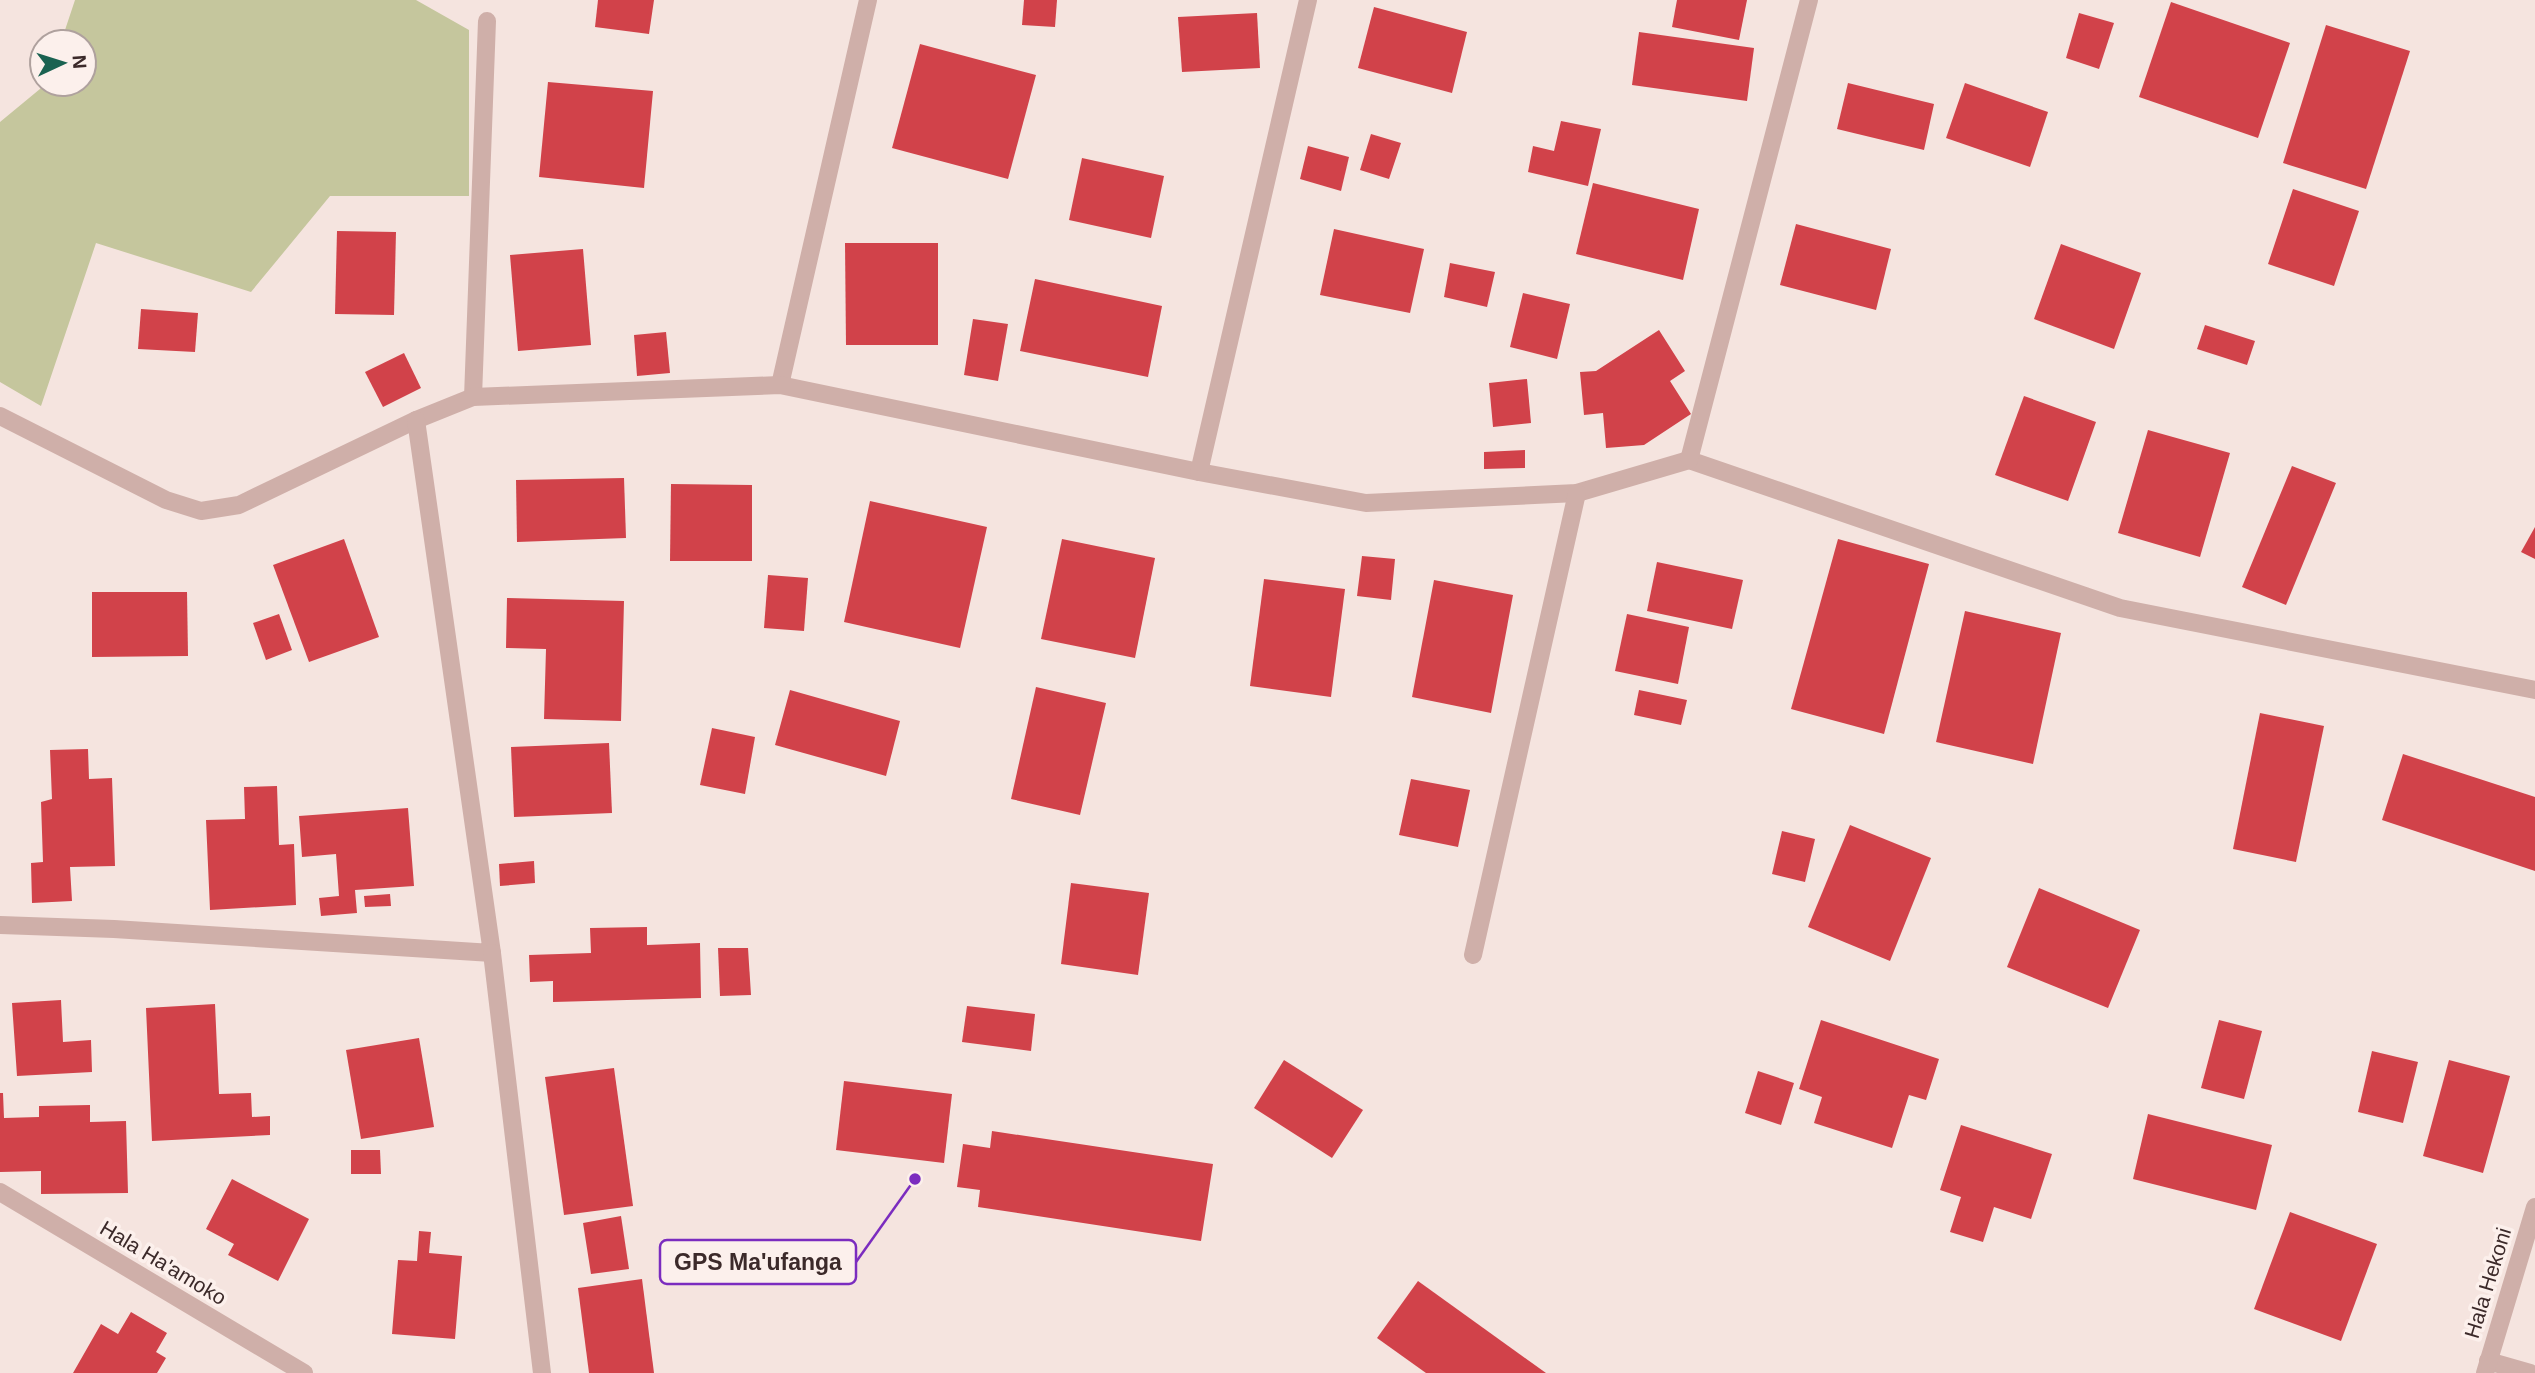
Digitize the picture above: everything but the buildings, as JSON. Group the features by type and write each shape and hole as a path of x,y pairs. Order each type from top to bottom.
{"street":[{"path":"779,385 868,0"},
{"path":"1199,472 1308,0"},
{"path":"1689,460 1809,0"},
{"path":"473,397 487,20"},
{"path":"0,416 166,500 201,511 239,505 415,420 473,397 779,385 1199,472 1366,503 1577,493 1689,460 2120,608 2535,690"},
{"path":"415,420 492,953 542,1373"},
{"path":"1473,955 1577,493"},
{"path":"0,925 114,929 492,953"},
{"name":"Hala Ha'amoko","path":"0,1192 304,1373"},
{"name":"Hala Hekoni","path":"2486,1367 2535,1207"},
{"path":"2486,1367 2530,1373"}],"green space":[{"path":"75,0 416,0 469,30 469,196 330,196 251,292 96,243 41,406 0,382 0,122 29,98 98,98 98,28 66,28"}],"place":[{"name":"GPS Ma'ufanga","path":"915,1179"}]}
